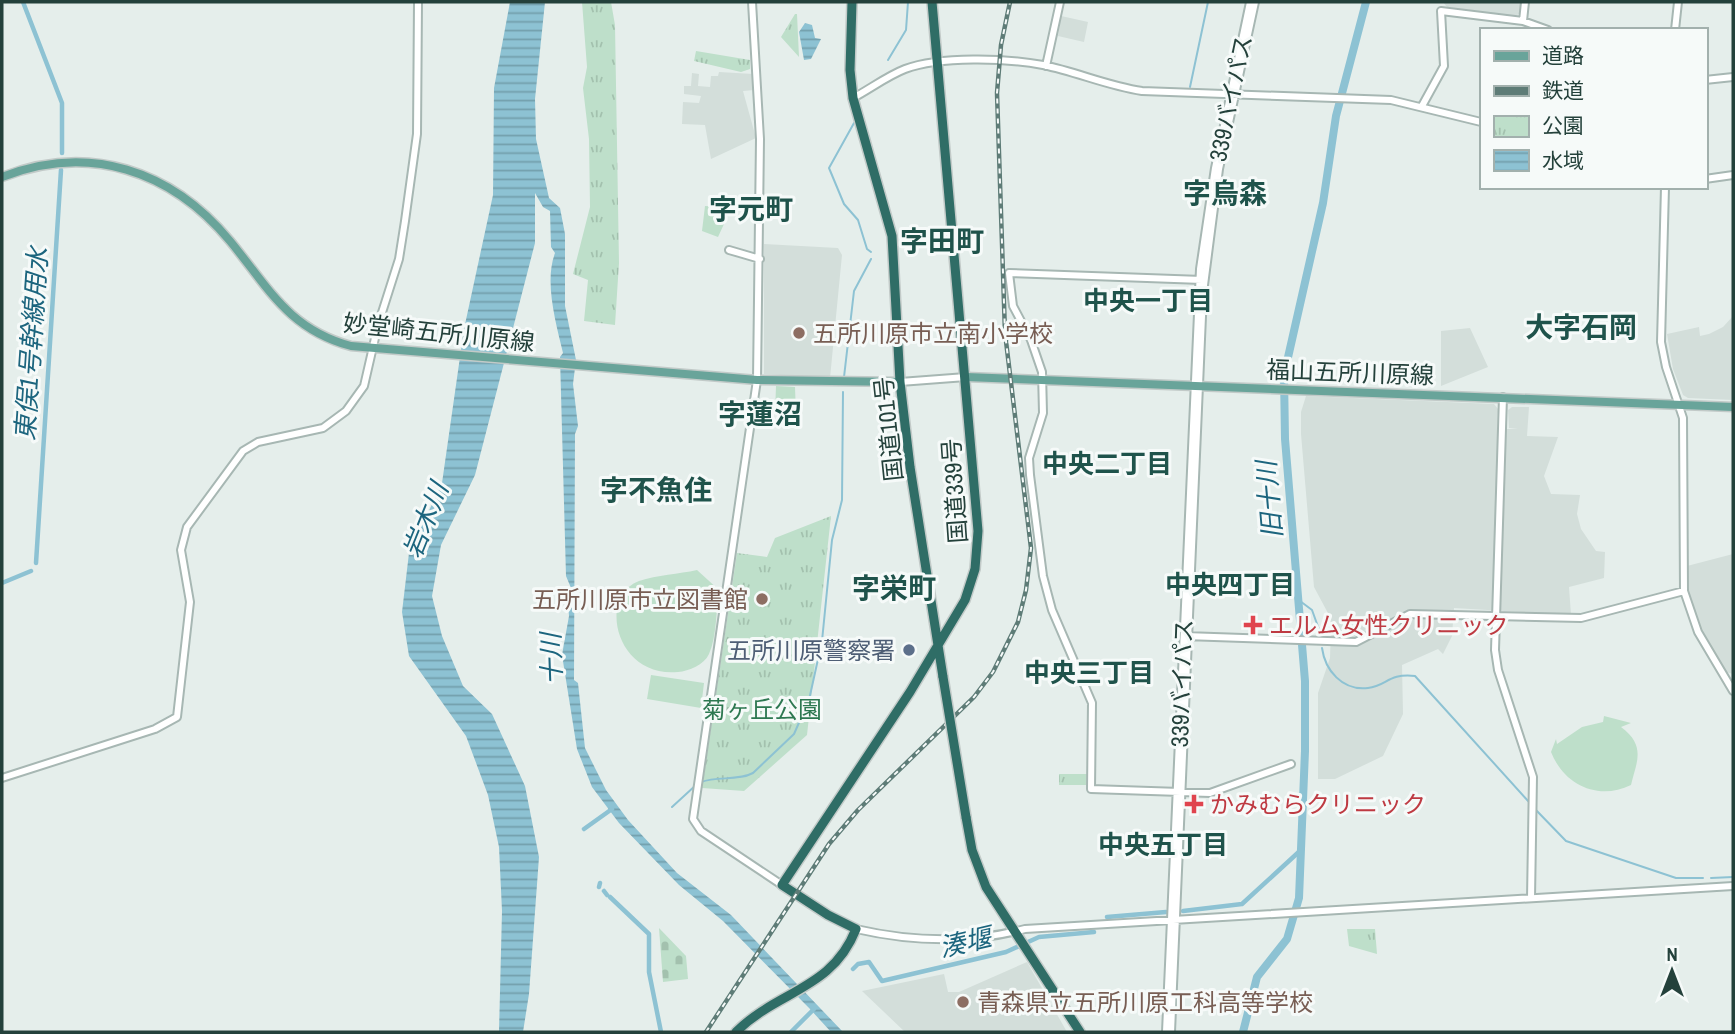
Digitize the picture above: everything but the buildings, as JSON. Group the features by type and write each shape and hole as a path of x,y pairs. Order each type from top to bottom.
{"highway":[{"name":"国道101号","path":"852,2 850,70 853,98 892,236 900,382 910,467 966,817 979,872 1022,945 1080,1032"},
{"name":"国道339号","path":"782,885 939,645 969,589 977,559 966,377 940,62 932,2"},
{"path":"736,1032 762,1012 825,973 844,955 856,929 828,915 782,885"}],"main road":[{"name":"妙堂崎五所川原線","path":"2,177 42,165 94,163 123,168 169,186 215,223 282,307 298,322 325,338 374,348 757,380 900,382"},
{"name":"福山五所川原線","path":"966,377 1733,407"}],"street":[{"path":"2,778 155,729 177,717 190,603 181,550 187,527 243,451 258,442 308,433 346,411 364,386 399,259 414,159 418,103 418,2"},
{"path":"752,2 760,139 757,380 742,499 697,785 694,824 782,885"},
{"path":"1046,66 1059,2"},
{"name":"339バイパス","path":"1169,1032 1202,280 1209,198 1252,2"},
{"path":"1523,21 1525,2"},
{"path":"1675,28 1678,2"},
{"path":"1422,106 1444,65 1441,11 1523,21 1542,28"},
{"path":"853,98 903,70 940,62 1046,66 1117,87 1142,91 1353,97 1422,106 1480,122"},
{"path":"1707,80 1733,77"},
{"path":"1707,179 1733,174"},
{"path":"1665,189 1661,342 1683,424 1685,591 1698,632 1733,691"},
{"path":"729,250 760,259"},
{"path":"1202,280 1011,271 1013,306 1039,357 1043,378 1043,413 1029,458 1037,540 1052,610 1092,703 1091,789 1210,793 1291,764"},
{"path":"900,382 966,377"},
{"path":"1503,397 1495,615 1498,670 1530,763 1533,796 1531,898"},
{"path":"1186,636 1330,642 1365,639 1410,614 1581,618 1685,591"},
{"path":"856,929 890,937 935,941 1174,920 1733,886"}],"shaded area":[{"path":"1443,2 1521,2 1520,13 1516,16 1447,7"},
{"path":"1061,16 1088,22 1084,42 1058,36"},
{"path":"719,72 753,74 754,90 743,91 756,138 711,159 705,125 682,124 683,102 699,103 701,96 684,94 684,86 691,86 692,73 699,74 698,86 710,87 711,76 718,76"},
{"name":"五所川原市立南小学校","path":"764,244 838,248 842,255 830,378 764,374"},
{"path":"1733,316 1733,400 1688,398 1683,395 1673,369 1667,334 1699,327 1700,336 1709,334 1723,327"},
{"path":"1470,328 1488,367 1441,386 1441,331"},
{"path":"1306,396 1494,404 1498,409 1497,429 1518,429 1509,428 1508,410 1512,407 1529,407 1527,436 1558,437 1544,476 1551,494 1580,495 1577,514 1581,529 1596,551 1605,552 1604,578 1569,587 1571,615 1454,608 1452,636 1443,654 1438,649 1402,665 1403,714 1383,756 1335,779 1318,779 1318,693 1330,658 1331,626 1329,615 1314,587 1301,434 1301,412"},
{"path":"1733,554 1733,674 1726,672 1696,621 1690,604 1687,566"},
{"name":"青森県立五所川原工科高等学校","path":"1027,962 1067,1032 905,1032 862,991 944,974 948,992 959,992"}],"green space":[{"path":"582,2 611,2 615,25 619,263 615,325 584,321 588,280 573,274 590,207 589,139 583,88 587,67"},
{"path":"797,14 799,57 781,37"},
{"path":"696,51 750,60 750,69 741,72 694,61"},
{"path":"705,206 723,207 730,211 718,237 702,231"},
{"path":"776,386 795,387 796,414 775,413"},
{"name":"菊ヶ丘公園","path":"831,516 807,735 744,791 702,788 737,553 767,557 775,538"},
{"path":"697,570 719,590 714,639 707,658 696,667 678,672 657,670 640,663 627,650 620,635 617,618 619,603 626,590 646,579"},
{"path":"651,675 704,683 701,708 647,699"},
{"path":"1604,716 1631,723 1621,727 1629,734 1637,748 1637,762 1631,785 1619,790 1595,790 1573,781 1557,764 1551,752 1556,739 1557,744 1582,727 1603,722"},
{"path":"1059,774 1087,774 1086,785 1059,785"},
{"path":"659,928 686,956 688,979 663,982"},
{"path":"1347,929 1375,929 1377,954 1349,946"}],"water":[{"name":"岩木川","path":"510,2 545,2 535,99 536,139 549,198 560,208 565,234 565,306 576,360 573,384 578,426 575,434 574,680 578,683 585,748 606,790 628,820 677,873 731,915 843,1032 831,1032 723,921 679,885 619,823 592,787 577,749 562,655 569,616 567,593 571,588 566,576 560,357 563,353 551,289 555,253 551,247 550,211 543,207 535,193 535,243 475,475 441,545 432,596 442,636 463,686 492,714 525,786 539,857 529,994 523,1032 499,1032 502,911 499,847 488,795 466,736 409,656 402,612 409,553 442,483 464,329 493,195 494,88"},
{"path":"805,23 812,25 815,38 821,39 811,59 804,60 799,32"}],"waterway":[{"name":"東俣1号幹線用水","path":"23,2 62,103 62,153"},
{"path":"888,60 906,30 908,2"},
{"path":"1190,87 1208,2"},
{"name":"旧十川","path":"1243,1032 1257,977 1287,939 1299,898 1305,681 1285,439 1284,375 1323,203 1336,116 1366,2"},
{"path":"854,123 829,168 844,204 858,220 867,249 871,252"},
{"name":"東俣1号幹線用水","path":"36,563 61,170"},
{"path":"844,377 854,291 871,259"},
{"path":"701,782 753,773 794,734 809,700 822,641 832,540 842,500 843,392"},
{"name":"東俣1号幹線用水","path":"2,583 31,571"},
{"path":"1300,601 1312,610 1321,635"},
{"path":"1322,648 1331,671 1350,686 1368,688 1399,676 1415,676 1529,802"},
{"path":"672,807 696,785"},
{"path":"584,829 612,809"},
{"path":"1535,809 1566,841 1676,878 1703,878"},
{"name":"湊堰","path":"1183,911 1242,904 1302,849"},
{"path":"1711,878 1733,877"},
{"path":"599,887 600,883"},
{"path":"604,891 607,895"},
{"path":"610,897 649,934 649,972 661,1032"},
{"name":"湊堰","path":"1107,917 1166,912"},
{"name":"湊堰","path":"853,969 858,964 869,962 882,981 1006,952 1039,937 1094,932"},
{"path":"791,1032 814,1009"}],"railway":[{"path":"706,1032 829,844 858,810 974,697 993,672 1018,622 1026,590 1031,548 1005,333 997,93 1001,45 1010,2"}],"place":[{"name":"五所川原市立南小学校","path":"799,333"},
{"name":"五所川原市立図書館","path":"762,599"},
{"name":"エルム女性クリニック","path":"1253,625"},
{"name":"五所川原警察署","path":"909,650"},
{"name":"かみむらクリニック","path":"1194,804"},
{"name":"青森県立五所川原工科高等学校","path":"963,1002"}],"district":[{"name":"字烏森","path":"1225,193"},
{"name":"字元町","path":"751,209"},
{"name":"字田町","path":"942,241"},
{"name":"中央一丁目","path":"1148,300"},
{"name":"大字石岡","path":"1581,327"},
{"name":"字蓮沼","path":"760,414"},
{"name":"中央二丁目","path":"1107,463"},
{"name":"字不魚住","path":"656,490"},
{"name":"中央四丁目","path":"1230,584"},
{"name":"字栄町","path":"894,588"},
{"name":"中央三丁目","path":"1089,672"},
{"name":"中央五丁目","path":"1163,844"}],"water label":[{"name":"十川","path":"551,659"}]}
